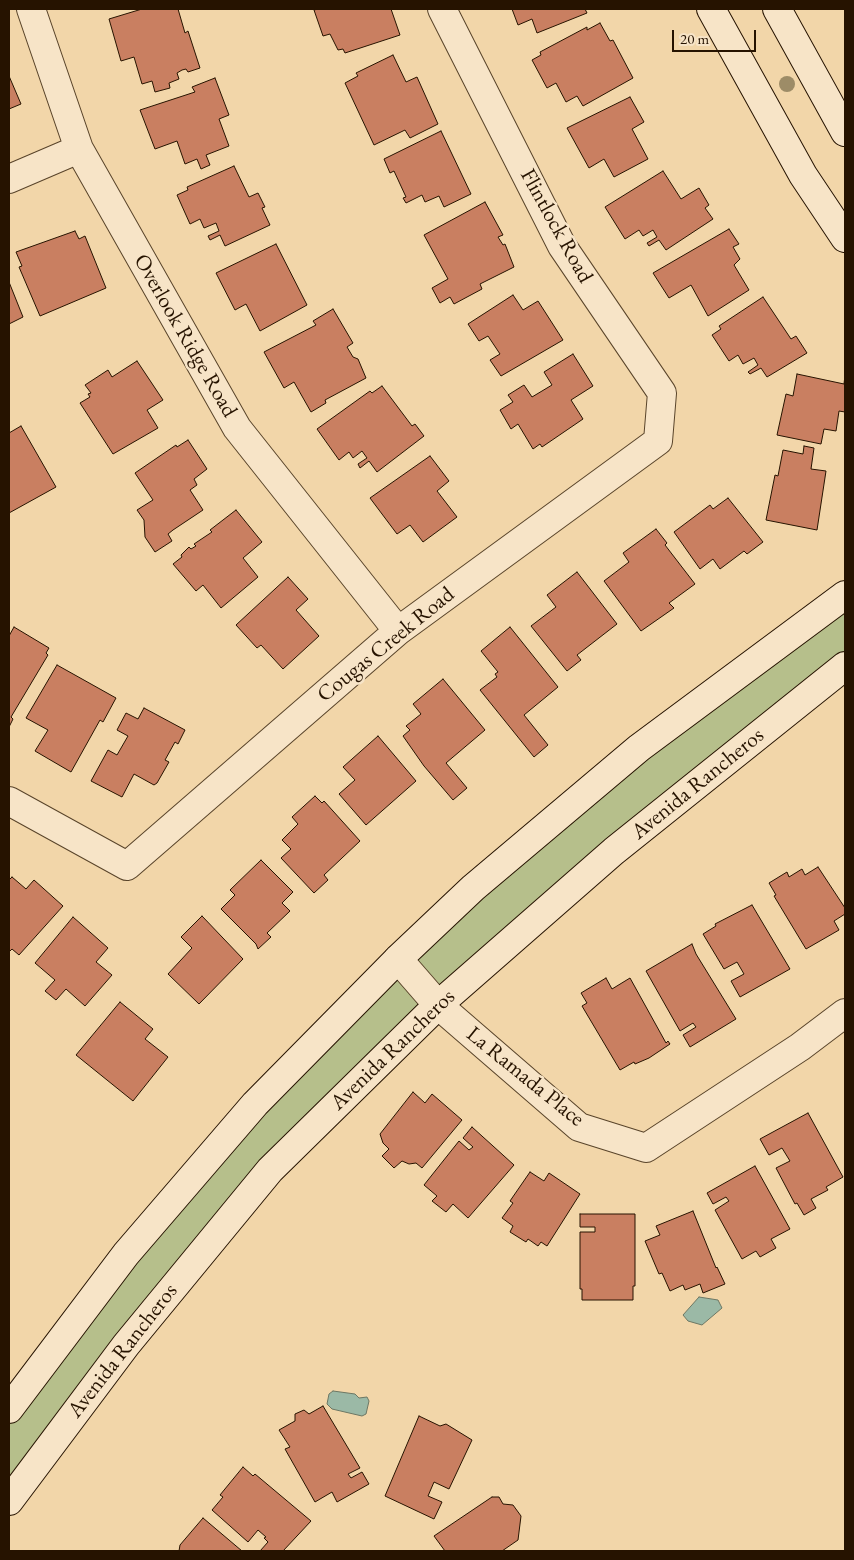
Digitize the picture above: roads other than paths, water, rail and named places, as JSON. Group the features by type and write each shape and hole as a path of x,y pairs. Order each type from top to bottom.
{"main road":[{"name":"Overlook Ridge Road","path":"31,9 35,28 79,148 238,428 398,631"},
{"name":"Flintlock Road","path":"442,9 562,246 662,393 658,441"},
{"path":"711,9 804,175 845,238"},
{"path":"777,9 845,132"},
{"path":"9,179 79,148"},
{"name":"Cougas Creek Road","path":"9,801 127,866 398,631 658,441"},
{"path":"9,1409 126,1254 249,1111 398,959 474,888 639,748 845,595"},
{"name":"Avenida Rancheros","path":"9,1501 126,1345 270,1170 438,1005 614,851 845,666"},
{"name":"La Ramada Place","path":"398,959 438,1005 579,1127 646,1148 800,1047 845,1013"}]}
